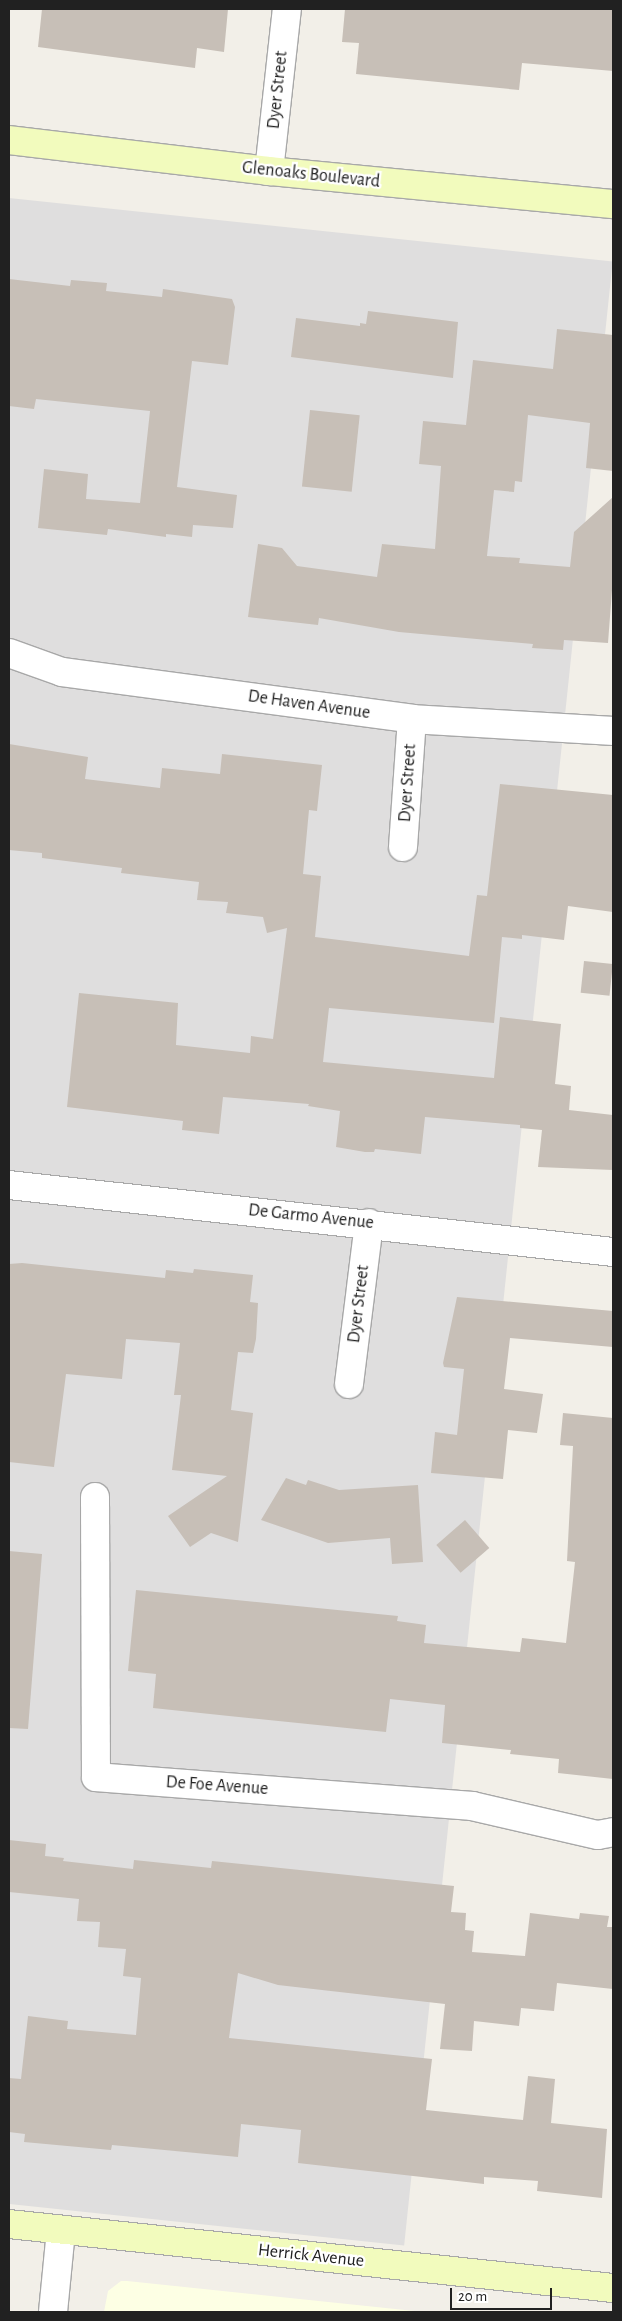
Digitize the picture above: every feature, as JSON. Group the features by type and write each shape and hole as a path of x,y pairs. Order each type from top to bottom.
{"street":[{"name":"Dyer Street","path":"270,171 287,9"},
{"name":"Glenoaks Boulevard","path":"9,140 270,171 613,204"},
{"name":"De Haven Avenue","path":"9,653 62,672 412,719 613,731"},
{"name":"Dyer Street","path":"403,846 412,719"},
{"name":"De Garmo Avenue","path":"9,1185 369,1223 613,1252"},
{"name":"Dyer Street","path":"349,1384 369,1223"},
{"name":"De Foe Avenue","path":"95,1497 96,1777 472,1806 598,1836 613,1832"},
{"name":"Herrick Avenue","path":"9,2224 613,2288"},
{"path":"53,2312 61,2230"}],"shaded area":[{"path":"9,198 613,261 404,2246 9,2204"},
{"path":"121,2281 424,2312 104,2312 108,2291"}],"building":[{"path":"42,9 228,9 224,52 197,48 195,68 38,47"},
{"path":"345,9 613,9 613,71 522,63 519,90 356,74 359,43 342,42"},
{"path":"9,279 70,286 71,280 107,283 106,291 162,297 163,289 232,299 235,307 228,365 192,361 177,487 237,495 233,528 193,525 192,537 166,534 166,537 108,529 107,535 38,528 44,469 88,474 86,499 140,503 150,411 36,399 34,409 9,406"},
{"path":"368,311 458,322 453,378 291,357 296,318 360,326 360,323 366,324"},
{"path":"557,329 613,335 613,471 586,468 590,423 528,415 522,482 515,481 514,492 494,490 487,556 520,558 519,563 570,567 574,532 613,497 613,577 608,643 564,640 563,650 532,648 533,644 399,632 319,618 318,625 248,617 258,544 282,548 297,566 377,577 382,544 435,549 441,466 419,464 423,421 466,425 473,360 553,369"},
{"path":"310,410 360,415 352,492 302,487"},
{"path":"9,744 88,757 85,779 160,788 162,768 220,774 222,754 322,765 317,811 309,810 303,874 321,876 315,937 469,956 477,895 487,896 500,784 613,795 613,912 568,906 564,940 522,935 522,939 502,937 494,1023 329,1008 323,1062 494,1078 500,1017 561,1024 555,1084 571,1086 569,1110 613,1115 613,1170 538,1167 542,1130 520,1128 520,1125 425,1117 421,1154 375,1149 374,1152 365,1152 336,1147 340,1111 308,1106 309,1104 223,1097 219,1134 182,1130 183,1121 67,1107 79,993 178,1003 176,1045 250,1053 251,1036 273,1039 287,928 267,933 263,917 226,913 228,902 197,900 199,882 121,873 122,868 42,858 42,853 9,850"},
{"path":"584,961 613,964 609,996 581,993"},
{"path":"22,1263 165,1278 166,1270 193,1273 194,1269 253,1275 250,1302 258,1303 256,1339 253,1353 238,1352 231,1410 253,1413 238,1542 211,1533 190,1547 168,1516 227,1476 172,1470 181,1395 174,1395 180,1343 126,1339 122,1379 66,1374 54,1467 9,1462 9,1264"},
{"path":"457,1297 613,1311 613,1347 510,1338 504,1389 543,1394 537,1433 508,1430 503,1479 431,1473 435,1432 457,1435 464,1369 444,1367 443,1363"},
{"path":"563,1413 613,1418 613,1779 558,1773 559,1759 510,1754 511,1750 442,1743 445,1705 390,1699 386,1732 153,1708 156,1674 128,1671 136,1590 398,1616 397,1621 426,1625 424,1643 520,1652 522,1638 566,1643 575,1562 567,1561 573,1446 560,1445"},
{"path":"286,1478 306,1485 308,1480 339,1490 418,1485 423,1562 392,1564 390,1538 328,1543 261,1520"},
{"path":"465,1520 489,1548 461,1573 436,1545"},
{"path":"9,1551 42,1554 28,1729 9,1728"},
{"path":"9,1840 46,1844 45,1856 64,1858 63,1861 133,1869 134,1860 211,1868 212,1861 454,1886 451,1912 466,1913 465,1930 474,1931 472,1952 525,1956 530,1913 579,1919 580,1913 609,1916 607,1927 613,1927 613,1989 557,1983 554,2011 521,2008 519,2026 474,2021 472,2051 440,2049 445,2004 278,1985 238,1973 229,2038 432,2059 426,2110 523,2120 528,2076 555,2079 551,2123 607,2129 602,2198 537,2191 538,2181 484,2177 484,2184 298,2163 301,2130 241,2124 238,2157 112,2145 111,2150 24,2142 25,2134 9,2132 9,2078 21,2079 28,2016 68,2021 67,2029 136,2035 141,1978 123,1976 126,1949 98,1947 100,1922 77,1921 79,1899 9,1892"}]}
